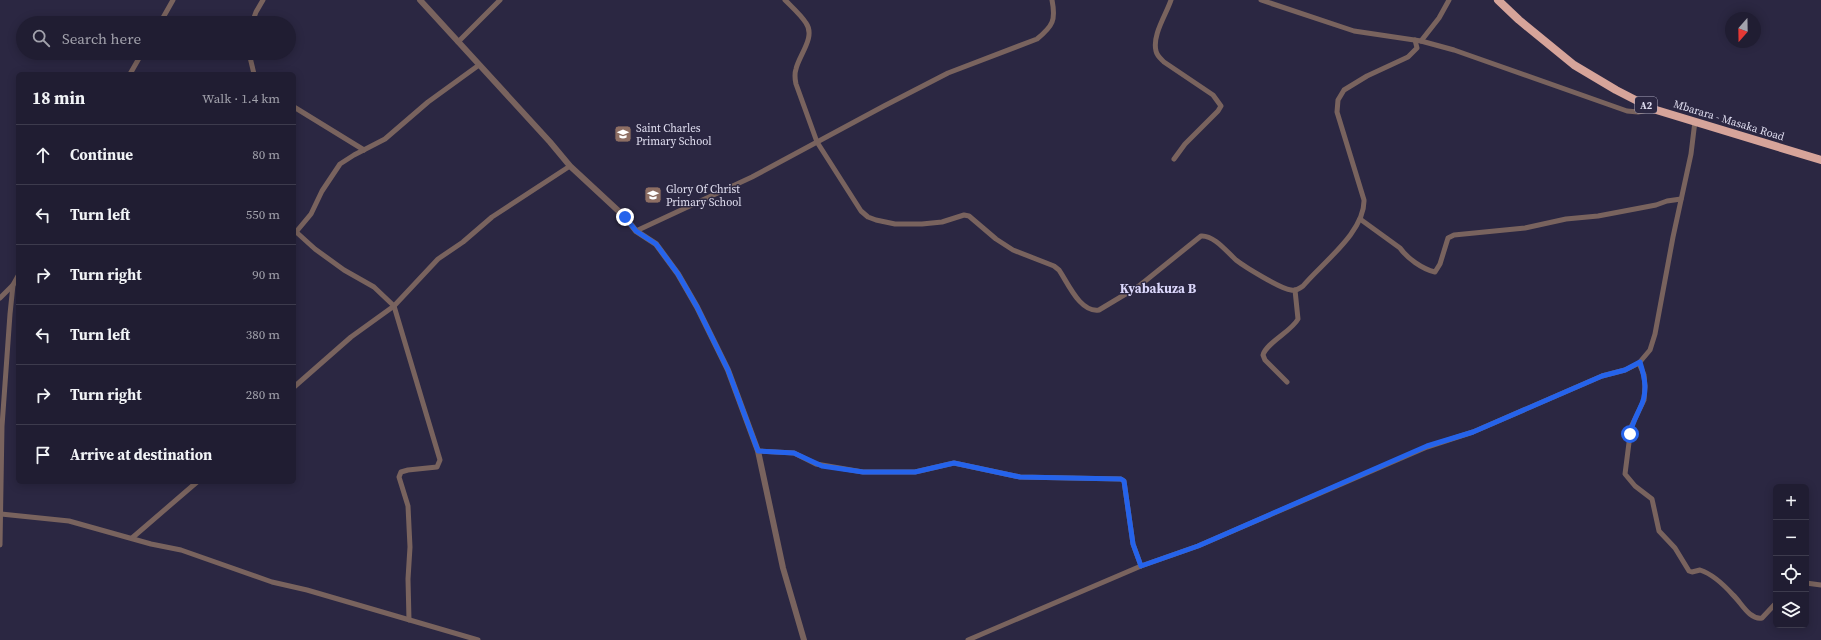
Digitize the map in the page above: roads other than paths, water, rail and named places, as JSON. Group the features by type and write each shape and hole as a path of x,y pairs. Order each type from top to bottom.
{"highway":[{"name":"Mbarara - Masaka Road","path":"1498,0 1519,20 1574,65 1616,90 1653,109 1821,160"}],"street":[{"path":"164,16 173,0"},
{"path":"255,16 263,0"},
{"path":"420,0 550,142 570,166 625,217 636,231 656,244 678,274 697,307 728,370 758,451 783,568 804,640"},
{"path":"458,42 500,0"},
{"path":"785,0 807,23 810,30 794,76 817,142 861,211 868,217 895,224 942,222 969,216 996,239 1013,250 1054,266 1059,270 1080,301 1089,309 1099,310 1139,286 1201,236 1212,240 1244,265 1281,286 1295,290 1303,286 1340,246 1360,219 1364,208 1364,200 1337,112 1338,100 1344,90 1412,54 1417,48 1418,41 1440,18 1449,0"},
{"path":"636,231 752,177 948,73 1037,39 1049,29 1053,22 1054,8 1052,0"},
{"path":"1171,0 1158,37 1156,46 1158,55 1164,62 1213,95 1221,106 1218,111 1185,144 1174,159"},
{"path":"1261,0 1354,31 1418,41 1461,53 1627,111 1638,112 1653,109"},
{"path":"131,72 138,60"},
{"path":"251,60 254,72"},
{"path":"296,230 311,214 322,191 340,164 385,139 428,102 479,65"},
{"path":"296,108 364,150"},
{"path":"968,640 1141,566 1198,546 1427,446 1473,432 1602,376 1625,370 1640,362 1650,350 1655,334 1691,154 1695,121"},
{"path":"296,385 351,337 394,306 438,259 463,242 492,217 570,166"},
{"path":"1360,219 1400,248 1405,255 1428,270 1435,272 1440,264 1448,238 1454,235 1525,228 1566,220 1598,216 1681,199"},
{"path":"296,232 315,249 344,270 374,287 394,306 440,460 437,467 408,470 401,472 398,477 408,506 410,547 408,579 409,620"},
{"path":"0,298 13,285 16,280"},
{"path":"0,545 2,426 13,285"},
{"path":"1287,382 1265,360 1263,355 1265,349 1276,341 1299,317 1295,303 1295,290"},
{"path":"1640,362 1645,380 1644,400 1631,427 1625,474 1635,486 1652,499 1659,531 1674,548 1689,571 1693,572 1700,570 1705,572 1728,589 1755,618 1762,618 1773,606"},
{"path":"758,451 794,453 822,466 863,472 915,472 954,463 1020,477 1121,479 1124,481 1133,544 1141,566"},
{"path":"132,538 195,484"},
{"path":"1,514 69,521 188,552 272,582 307,590 478,640"},
{"path":"1809,583 1821,585"}],"place":[{"name":"Saint Charles Primary School","path":"623,134"},
{"name":"Glory Of Christ Primary School","path":"653,195"}],"district":[{"name":"Kyabakuza B","path":"1158,288"}]}
